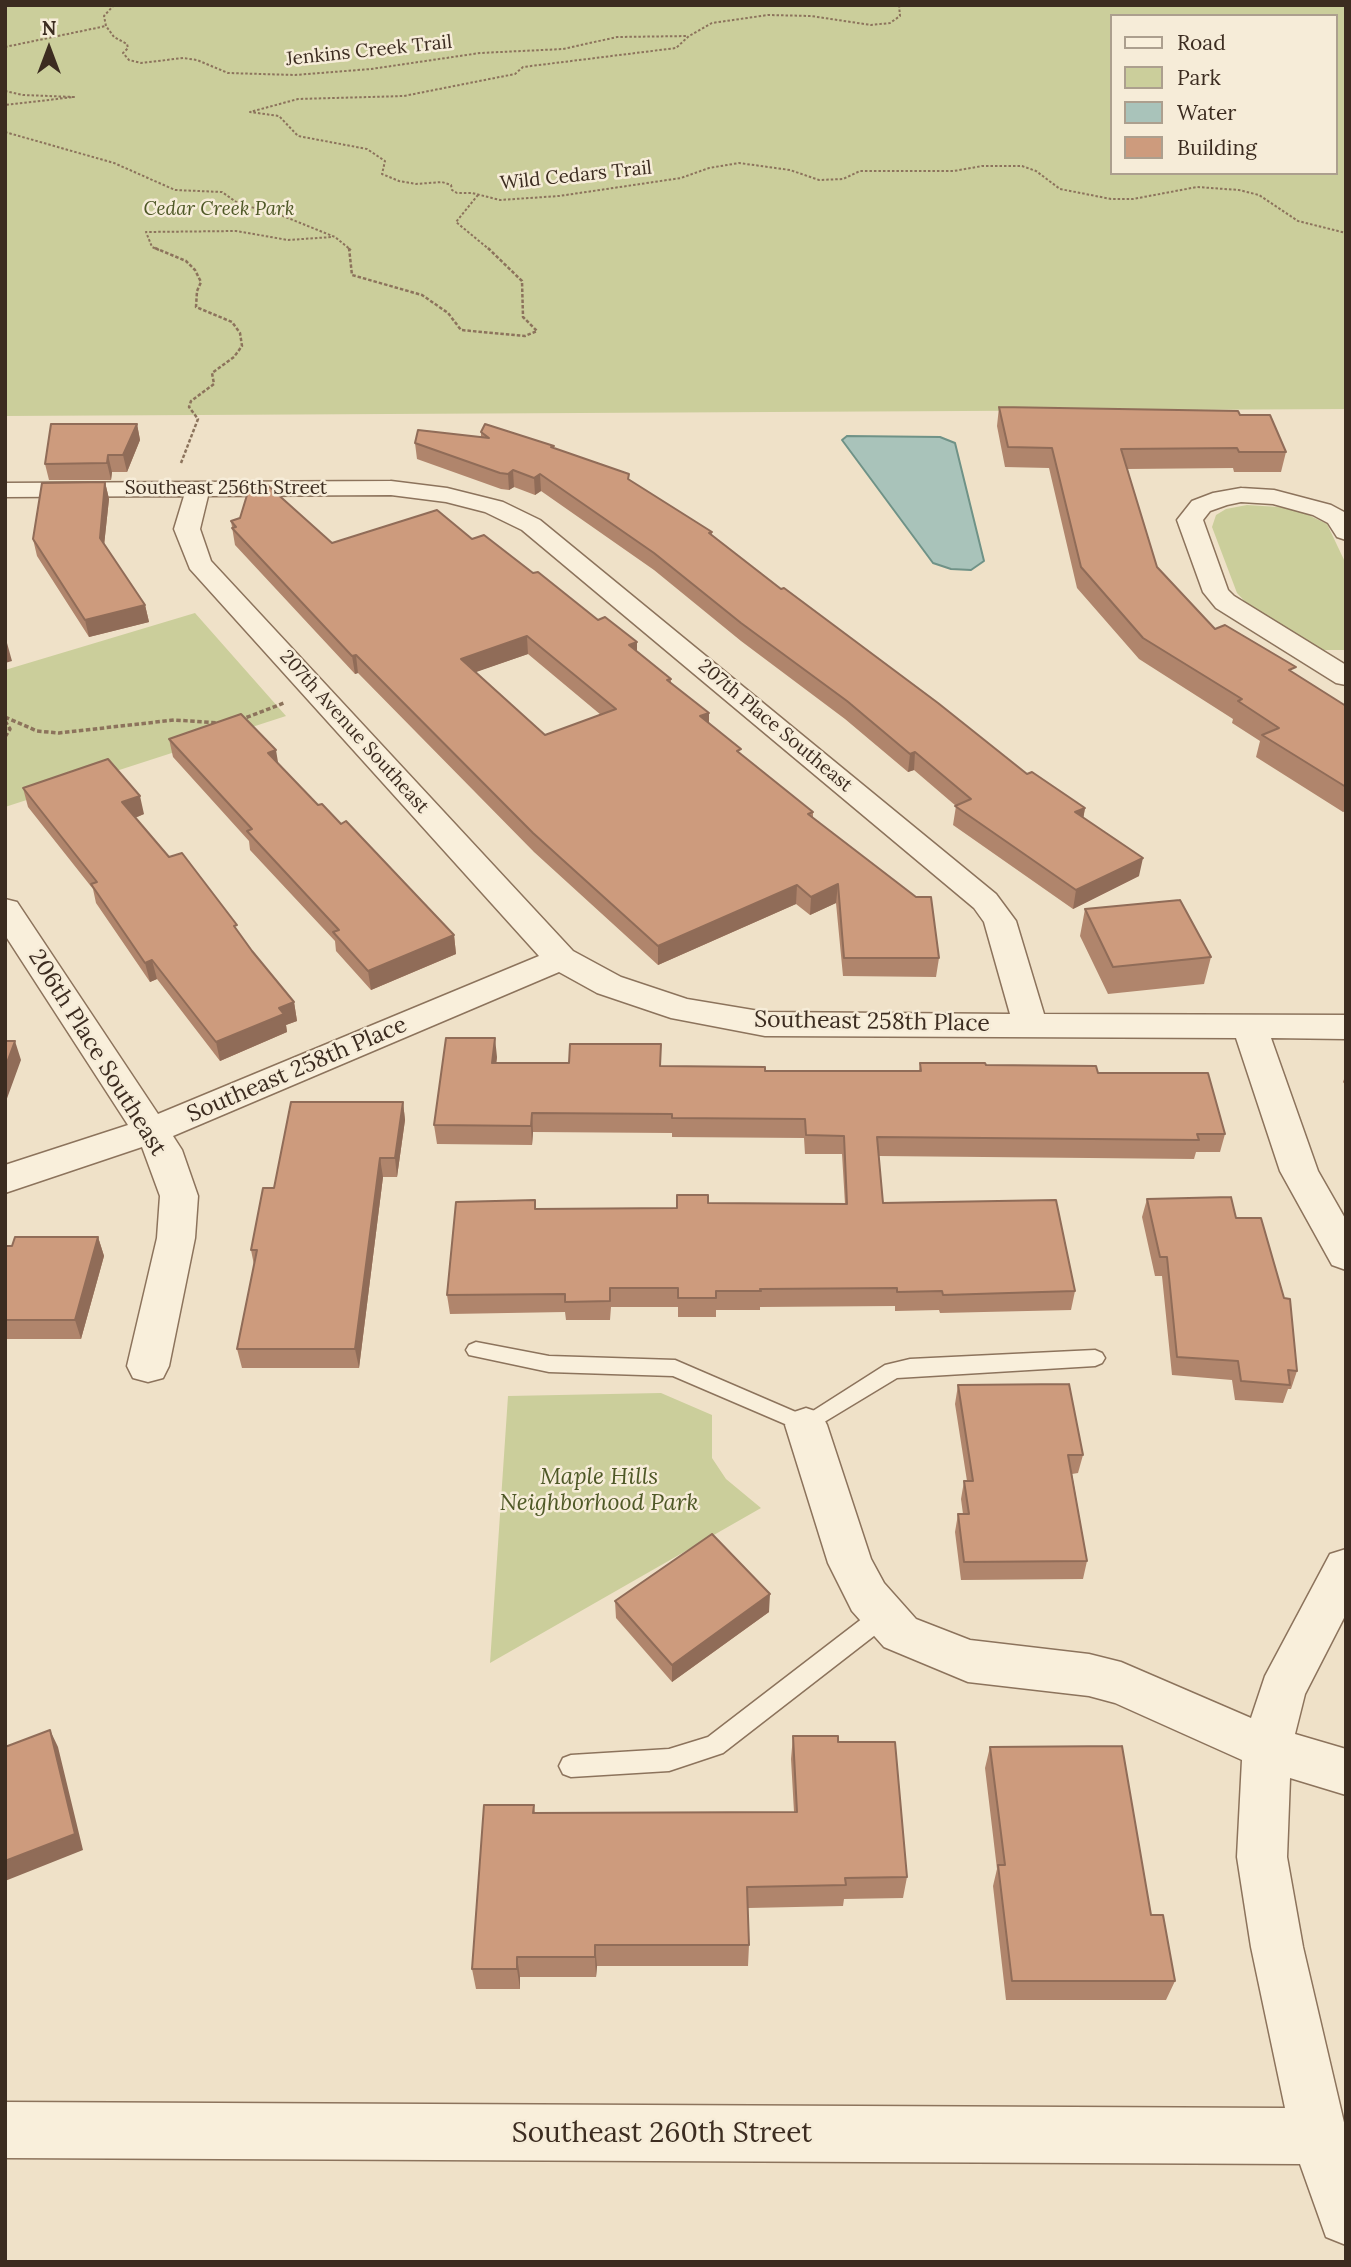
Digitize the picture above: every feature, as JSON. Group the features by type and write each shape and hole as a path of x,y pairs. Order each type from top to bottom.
{"street":[{"name":"Southeast 256th Street","path":"5,490 391,488 447,495"},
{"name":"207th Avenue Southeast","path":"184,490 187,529 200,563 561,959"},
{"name":"207th Place Southeast","path":"447,495 494,507 531,525 985,901 1000,921 1030,1024"},
{"path":"1346,532 1337,517 1322,510 1274,497 1241,495 1222,498 1201,506 1190,520 1216,592 1225,602 1346,677"},
{"name":"206th Place Southeast","path":"5,909 163,1150 179,1196 176,1238 148,1366"},
{"name":"Southeast 258th Place","path":"5,1179 151,1132 561,959 610,985 683,1010 765,1024 1346,1027"},
{"path":"1249,1026 1299,1171 1346,1255"},
{"path":"806,1425 850,1563 868,1597 900,1633 968,1661 1089,1675 1122,1683 1267,1748 1346,1772"},
{"path":"1346,1568 1282,1691 1267,1748 1262,1857 1277,1947 1319,2136 1346,2217"},
{"name":"Southeast 260th Street","path":"5,2130 1319,2136"}],"lane":[{"path":"476,1350 549,1364 675,1368 806,1425 892,1371 910,1367 1095,1358"},
{"path":"570,1766 669,1760 715,1745 884,1615"}],"path":[{"path":"5,47 106,26 104,16 114,5"},
{"name":"Wild Cedars Trail","path":"899,5 900,16 890,23 871,25 811,16 768,15 712,23 689,36 676,48 523,67 514,74 460,88 404,96 298,99 250,112 279,116 298,136 368,149 386,162 382,174 399,181 416,184 442,182 451,185 452,190 457,193 500,201 559,196 681,178 709,168 739,163 790,170 819,180 843,179 860,171 954,171 982,166 1022,166 1036,171 1060,189 1111,199 1133,199 1197,187 1239,190 1259,195 1298,221 1346,233"},
{"name":"Jenkins Creek Trail","path":"106,26 114,37 127,44 128,48 123,53 129,60 141,63 183,58 197,60 228,73 282,75 371,69 480,53 563,49 617,37 689,36"},
{"path":"5,91 23,95 74,97 5,105"},
{"path":"5,132 114,163 175,190 222,192 239,204 278,214 335,237 351,250 352,275 422,295 448,313 461,330 525,336 537,331 523,317 522,281 456,222 478,195"},
{"path":"184,490 198,419 189,407 191,401 214,384 212,373 234,357 242,346 240,333 232,322 197,307 197,290 201,282 195,270 186,261 152,247 146,232 236,231 288,240 335,237"},
{"path":"234,721 253,717 314,688"},
{"path":"5,719 37,731 59,733 174,720 225,723"},
{"path":"5,719 10,729 5,737"}],"green space":[{"name":"Cedar Creek Park","path":"5,5 1346,5 1346,409 5,416"},
{"path":"1247,505 1294,508 1327,524 1346,564 1346,650 1321,650 1301,643 1251,608 1237,593 1212,527 1216,515 1226,509"},
{"path":"195,613 286,716 5,807 5,670"},
{"name":"Maple Hills Neighborhood Park","path":"661,1393 712,1415 712,1458 726,1479 761,1508 490,1663 508,1396"}],"water":[{"path":"847,436 940,437 955,443 984,561 971,570 951,569 933,563 842,440"}],"building":[{"path":"999,407 1238,411 1240,415 1270,415 1286,452 1239,452 1237,448 1121,449 1157,567 1215,629 1225,625 1296,667 1289,670 1346,706 1346,787 1262,735 1279,728 1238,701 1242,699 1143,638 1081,567 1052,448 1008,447"},
{"path":"51,424 137,424 123,455 108,455 107,463 45,464"},
{"path":"485,424 629,474 628,479 712,532 709,533 781,589 784,588 938,703 1027,774 1032,772 1085,808 1075,812 1143,858 1076,890 955,806 971,799 915,752 910,754 847,701 741,623 654,553 540,474 534,478 513,470 508,474 500,473 415,443 418,430 489,438 481,432"},
{"path":"105,482 100,538 145,605 85,620 33,539 42,483"},
{"path":"251,482 264,482 332,543 437,510 472,539 484,535 533,573 538,572 598,620 605,617 637,642 629,645 709,713 700,716 741,749 737,751 813,812 808,814 916,897 931,897 939,958 844,958 838,884 811,897 797,885 658,946 533,833 356,655 352,656 232,528 236,527 231,521 240,518","holes":["527,636 616,709 545,735 461,659"]},
{"path":"241,714 276,750 268,753 318,805 322,804 341,824 346,821 454,935 368,971 333,932 339,930 247,831 252,829 169,739"},
{"path":"108,759 140,796 122,802 169,857 182,853 237,925 234,926 252,951 294,1002 279,1008 284,1014 216,1042 152,960 145,963 91,884 97,882 23,788"},
{"path":"1180,900 1211,957 1113,967 1085,909"},
{"path":"446,1038 495,1038 492,1063 569,1063 570,1044 661,1044 660,1066 765,1067 765,1071 921,1071 920,1063 985,1063 1096,1066 1098,1073 1208,1073 1225,1134 1197,1134 1199,1140 877,1137 883,1203 1056,1200 1075,1291 943,1295 942,1291 897,1292 897,1288 760,1289 761,1291 716,1291 716,1298 678,1298 678,1288 610,1288 610,1301 565,1302 565,1294 447,1295 456,1202 535,1200 535,1209 677,1208 677,1195 708,1195 708,1203 847,1204 844,1136 806,1135 805,1119 532,1113 531,1126 434,1125"},
{"path":"5,1041 15,1041 5,1068"},
{"path":"291,1102 403,1102 395,1158 380,1158 355,1349 237,1349 257,1250 251,1250 263,1188 274,1188"},
{"path":"1231,1197 1236,1218 1261,1218 1284,1298 1290,1299 1297,1371 1288,1370 1290,1385 1241,1381 1238,1361 1177,1357 1167,1257 1160,1257 1147,1199"},
{"path":"15,1237 98,1237 75,1320 5,1320 5,1246 12,1246"},
{"path":"1069,1384 1083,1455 1068,1455 1087,1561 964,1562 958,1514 969,1514 964,1481 973,1481 958,1385"},
{"path":"712,1534 770,1594 672,1665 615,1601"},
{"path":"50,1730 75,1834 5,1861 5,1747"},
{"path":"793,1736 838,1736 838,1742 895,1742 907,1877 845,1878 846,1885 747,1887 749,1945 595,1945 595,1957 517,1957 517,1969 472,1969 484,1805 534,1805 533,1813 797,1812"},
{"path":"1122,1746 1151,1915 1163,1915 1175,1981 1012,1981 998,1865 1005,1865 990,1747"}]}
